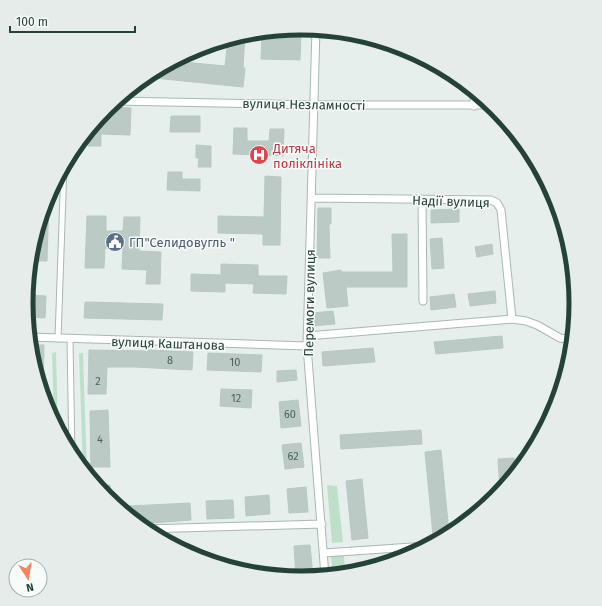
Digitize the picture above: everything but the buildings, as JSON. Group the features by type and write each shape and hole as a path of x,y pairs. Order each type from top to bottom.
{"street":[{"name":"Перемоги вулиця","path":"316,36 307,346 325,570"},
{"path":"474,99 474,106"},
{"name":"вулиця Незламності","path":"125,101 314,105 482,106"},
{"path":"58,339 64,179"},
{"name":"Надії вулиця","path":"312,198 491,200 497,203 501,210 512,319"},
{"path":"422,199 423,300"},
{"path":"307,336 512,319 526,321 537,325 560,338 567,339"},
{"name":"вулиця Каштанова","path":"35,338 307,346"},
{"path":"70,340 72,442"},
{"path":"156,529 322,524"},
{"path":"324,553 412,547"}],"green space":[{"path":"56,352 58,415 54,407 52,353"},
{"path":"79,353 83,353 87,464 83,458"},
{"path":"327,485 337,486 343,542 332,543"},
{"path":"331,556 344,556 345,567 332,569"}],"place":[{"name":"Дитяча поліклініка","path":"259,155"},
{"name":"ГП\"Селидовугль \"","path":"115,242"}]}
